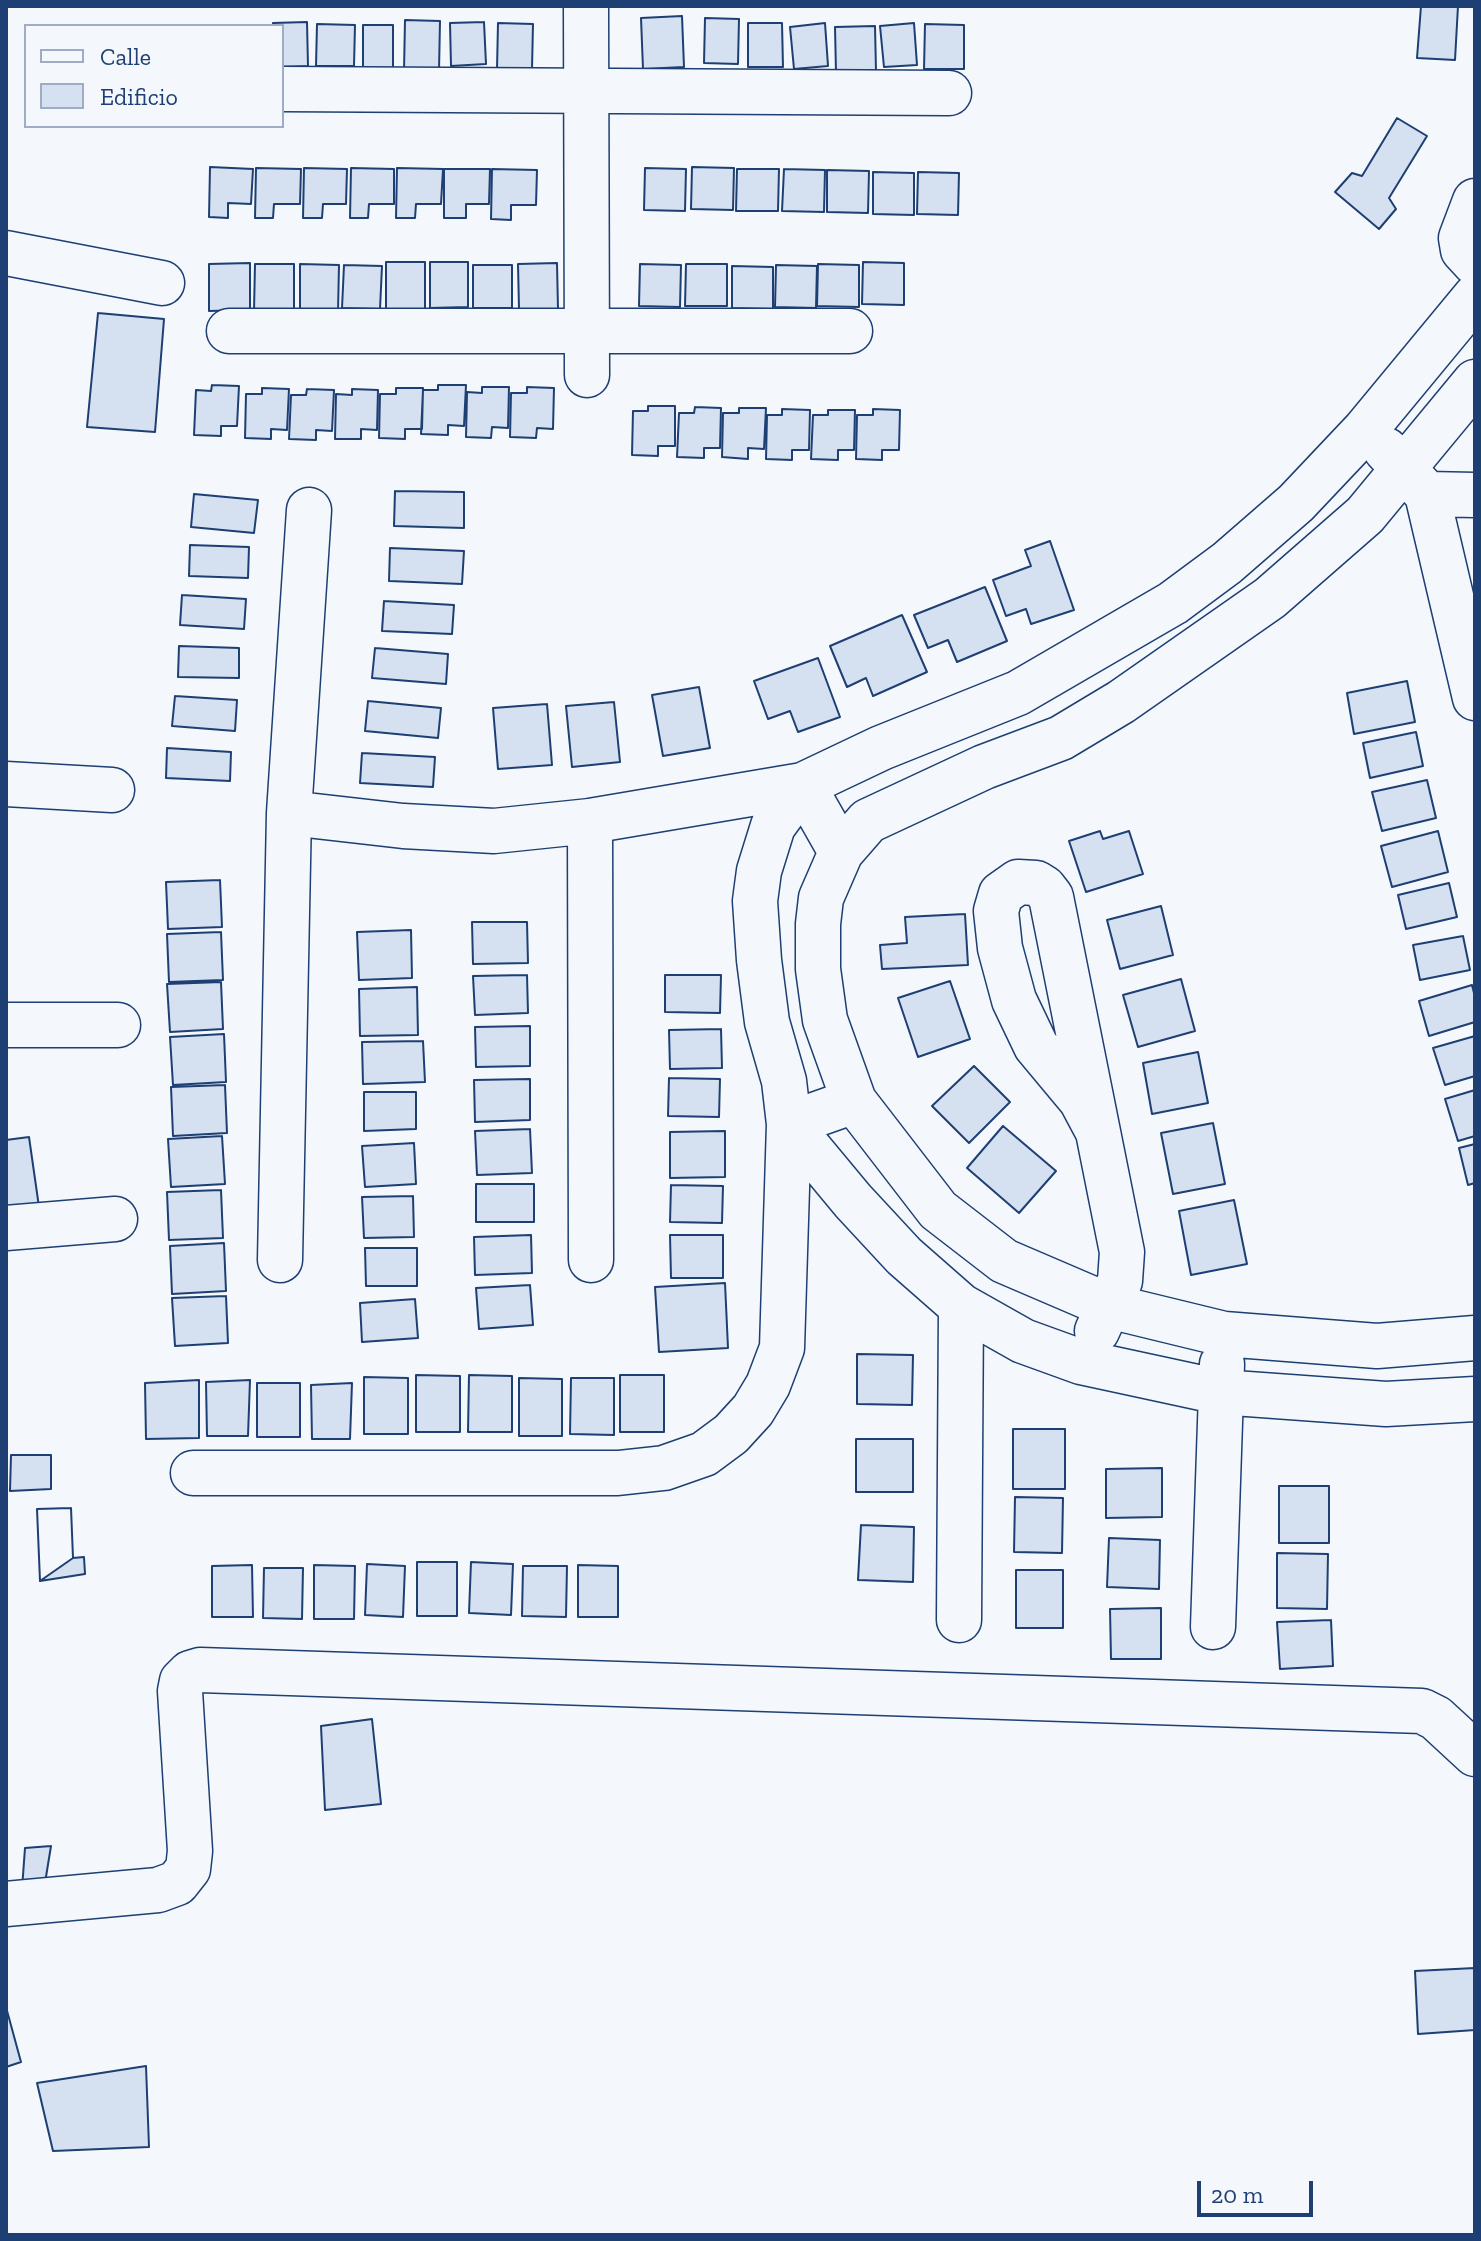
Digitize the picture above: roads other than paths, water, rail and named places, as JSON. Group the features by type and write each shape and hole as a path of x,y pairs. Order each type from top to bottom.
{"street":[{"path":"586,6 587,375"},
{"path":"284,89 949,93"},
{"path":"1475,201 1461,238 1463,250 1475,263"},
{"path":"6,253 162,283"},
{"path":"289,813 403,826 494,831 590,821 803,785 881,748 1018,693 1173,603 1227,563 1296,503 1365,430 1475,297"},
{"path":"229,331 850,331"},
{"path":"1475,382 1416,481 1365,515 1270,598 1121,702 1061,738 984,767 868,821 841,852 821,898 818,924 818,969 825,1020 854,1101 938,1210 1004,1261 1109,1306 1224,1334 1377,1346 1475,1338"},
{"path":"1365,430 1416,481 1475,698"},
{"path":"1416,481 1475,495"},
{"path":"280,1260 289,813 309,510"},
{"path":"1173,603 1197,650"},
{"path":"6,784 112,790"},
{"path":"803,785 841,852"},
{"path":"193,1473 618,1473 664,1468 704,1454 731,1434 753,1410 768,1385 782,1348 789,1124 784,1081 767,1022 755,901 759,871 773,826 803,785"},
{"path":"590,821 591,1260"},
{"path":"1081,1362 1120,1281 1122,1252 1051,897 1036,883 1013,883 1001,894 996,911 1000,948 1014,1000 1036,1046 1081,1100 1097,1130"},
{"path":"1000,948 1068,985"},
{"path":"6,1025 118,1025"},
{"path":"789,1124 854,1101"},
{"path":"789,1124 904,1256 961,1306 1023,1341 1081,1362 1220,1392 1386,1404 1475,1399"},
{"path":"6,1228 115,1219"},
{"path":"959,1620 961,1306"},
{"path":"1213,1627 1224,1334"},
{"path":"1377,1346 1386,1404"},
{"path":"6,1904 158,1890 177,1883 188,1869 190,1851 180,1691 182,1681 190,1673 200,1670 1422,1711 1436,1718 1475,1754"}]}
